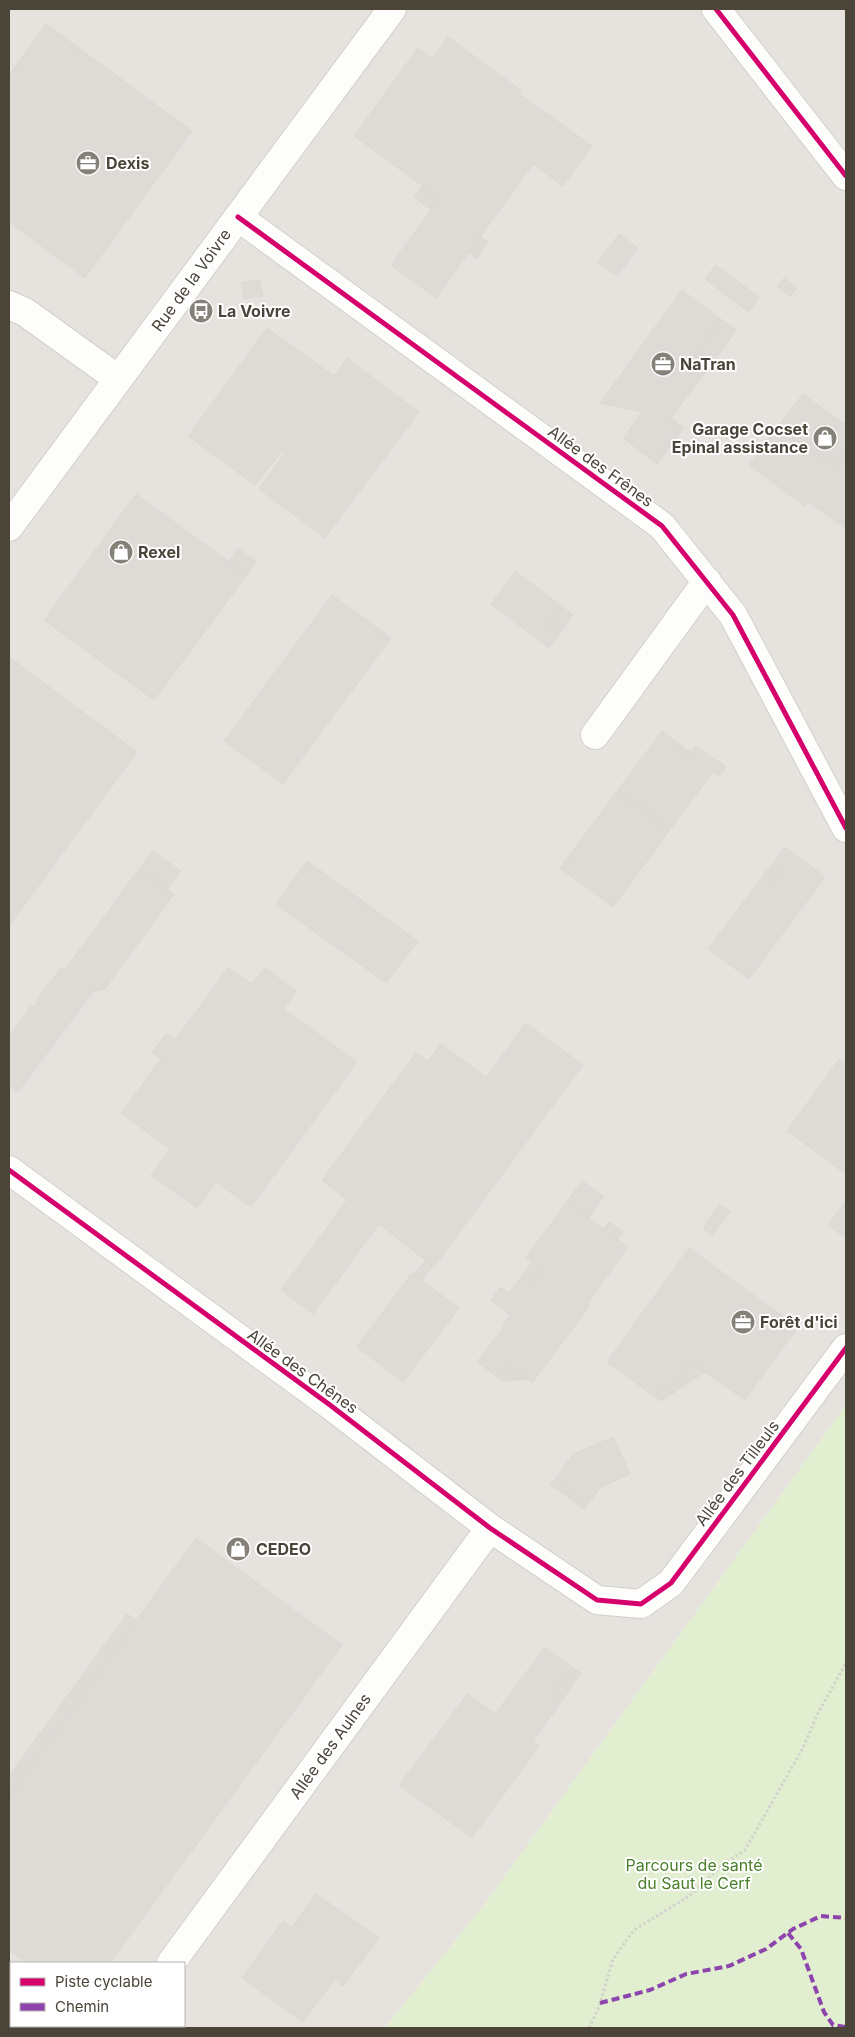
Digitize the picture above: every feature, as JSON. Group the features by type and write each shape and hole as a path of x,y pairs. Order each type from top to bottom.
{"street":[{"name":"Rue de la Voivre","path":"9,527 392,9"},
{"path":"716,9 846,176"},
{"name":"Allée des Frênes","path":"238,217 662,526 733,615 846,828"},
{"path":"9,305 25,312 118,379"},
{"path":"594,736 707,581"},
{"name":"Allée des Chênes","path":"9,1170 330,1405 490,1528 597,1600 641,1604"},
{"name":"Allée des Tilleuls","path":"641,1604 671,1583 846,1348"},
{"name":"Allée des Aulnes","path":"172,1962 490,1528"}],"path":[{"path":"589,2028 599,2007 613,1959 634,1930 689,1896 724,1864 744,1850 803,1748 817,1715 846,1663"}],"shaded area":[{"path":"9,9 846,9 846,1405 484,1905 385,2028 9,2028"}],"green space":[{"name":"Parcours de santé du Saut le Cerf","path":"846,1405 846,2028 385,2028 484,1905"}],"building":[{"path":"46,24 192,131 85,278 9,222 9,75"},
{"path":"448,37 521,90 518,93 592,146 563,186 533,164 436,298 391,265 439,198 354,136 418,48 432,58"},
{"path":"422,187 439,198 431,210 414,197"},
{"path":"619,234 638,248 617,276 598,262"},
{"path":"481,237 488,242 477,259 469,253"},
{"path":"716,265 759,297 748,312 705,279"},
{"path":"784,278 797,288 790,297 777,286"},
{"path":"259,280 263,296 244,299 241,283"},
{"path":"682,290 722,320 689,363 704,374 671,418 684,428 657,464 623,438 642,412 600,403"},
{"path":"722,320 737,330 704,374 689,363"},
{"path":"267,328 334,376 347,358 419,412 325,538 259,489 285,453 282,451 255,485 188,436"},
{"path":"803,394 846,425 846,450 834,466 778,426"},
{"path":"778,426 834,466 846,450 846,529 809,502 805,506 749,465"},
{"path":"136,494 247,575 154,700 44,620"},
{"path":"238,548 257,562 247,575 229,561"},
{"path":"515,571 563,607 550,625 561,632 549,648 491,604"},
{"path":"332,595 391,638 283,784 224,741"},
{"path":"563,607 573,615 561,632 550,625"},
{"path":"9,657 137,752 9,926"},
{"path":"662,731 680,745 682,752 688,757 696,746 718,762 715,769 670,830 618,790"},
{"path":"680,745 692,753 688,757 682,752"},
{"path":"718,761 726,767 719,776 713,771"},
{"path":"618,790 670,830 613,907 560,868"},
{"path":"785,847 825,877 749,979 708,949 765,873 775,881 783,871 773,864"},
{"path":"153,851 181,871 167,889 139,869"},
{"path":"307,861 418,941 386,983 276,904"},
{"path":"773,864 783,871 775,881 765,873"},
{"path":"139,869 174,894 105,989 93,992 18,1092 9,1085 9,1037 31,1006 34,1007 38,1002 37,999 61,968 65,970"},
{"path":"228,968 252,984 265,968 296,991 284,1009 357,1062 251,1207 216,1182 197,1208 151,1175 170,1149 121,1113 161,1059 152,1052 166,1034 175,1040"},
{"path":"526,1023 583,1065 434,1267 379,1224 313,1314 281,1290 347,1200 322,1180 416,1053 428,1061 441,1044 486,1077"},
{"path":"839,1059 846,1064 846,1174 787,1131"},
{"path":"582,1181 604,1196 589,1218 567,1202"},
{"path":"846,1201 846,1238 828,1225"},
{"path":"567,1202 628,1247 587,1304 589,1307 532,1383 509,1367 500,1379 477,1362 504,1327 502,1325 510,1315 491,1300 500,1287 509,1293 522,1276 532,1283 542,1269 526,1257"},
{"path":"719,1204 730,1212 712,1235 703,1228"},
{"path":"609,1222 623,1232 618,1239 603,1229"},
{"path":"689,1248 798,1327 745,1400 691,1362 673,1385 654,1396 607,1362"},
{"path":"426,1260 433,1266 422,1281 414,1274"},
{"path":"532,1262 542,1269 532,1283 522,1276"},
{"path":"412,1273 459,1308 403,1382 357,1347"},
{"path":"691,1362 705,1372 661,1401 654,1396 673,1385"},
{"path":"509,1367 527,1379 502,1381 500,1379"},
{"path":"613,1437 630,1474 601,1487 584,1509 565,1495 569,1490 555,1480 573,1454"},
{"path":"555,1480 569,1490 565,1495 550,1485"},
{"path":"196,1538 342,1645 111,1962 26,1962 9,1950 9,1795"},
{"path":"127,1614 136,1620 9,1795 9,1776"},
{"path":"545,1647 573,1668 553,1697 560,1703 533,1742 539,1746 472,1838 399,1785 467,1694 495,1714"},
{"path":"573,1668 581,1673 560,1703 553,1697"},
{"path":"316,1894 379,1938 343,1986 335,1979 303,2022 242,1978 283,1921 292,1927"}],"marked path":[{"path":"600,2003 650,1990 686,1974 729,1966 766,1949 793,1929 821,1916 846,1918"},
{"path":"788,1933 801,1949 824,2012 833,2025 846,2027"}],"cycle path":[{"path":"716,9 846,176"},
{"path":"238,217 662,526 733,615 846,828"},
{"path":"9,1170 330,1405 490,1528 597,1600 641,1604 671,1583 846,1348"}],"place":[{"name":"Dexis","path":"88,163"},
{"name":"La Voivre","path":"201,311"},
{"name":"NaTran","path":"663,364"},
{"name":"Garage Cocset Epinal assistance","path":"825,438"},
{"name":"Rexel","path":"121,552"},
{"name":"Forêt d'ici","path":"743,1322"},
{"name":"CEDEO","path":"238,1549"}]}
